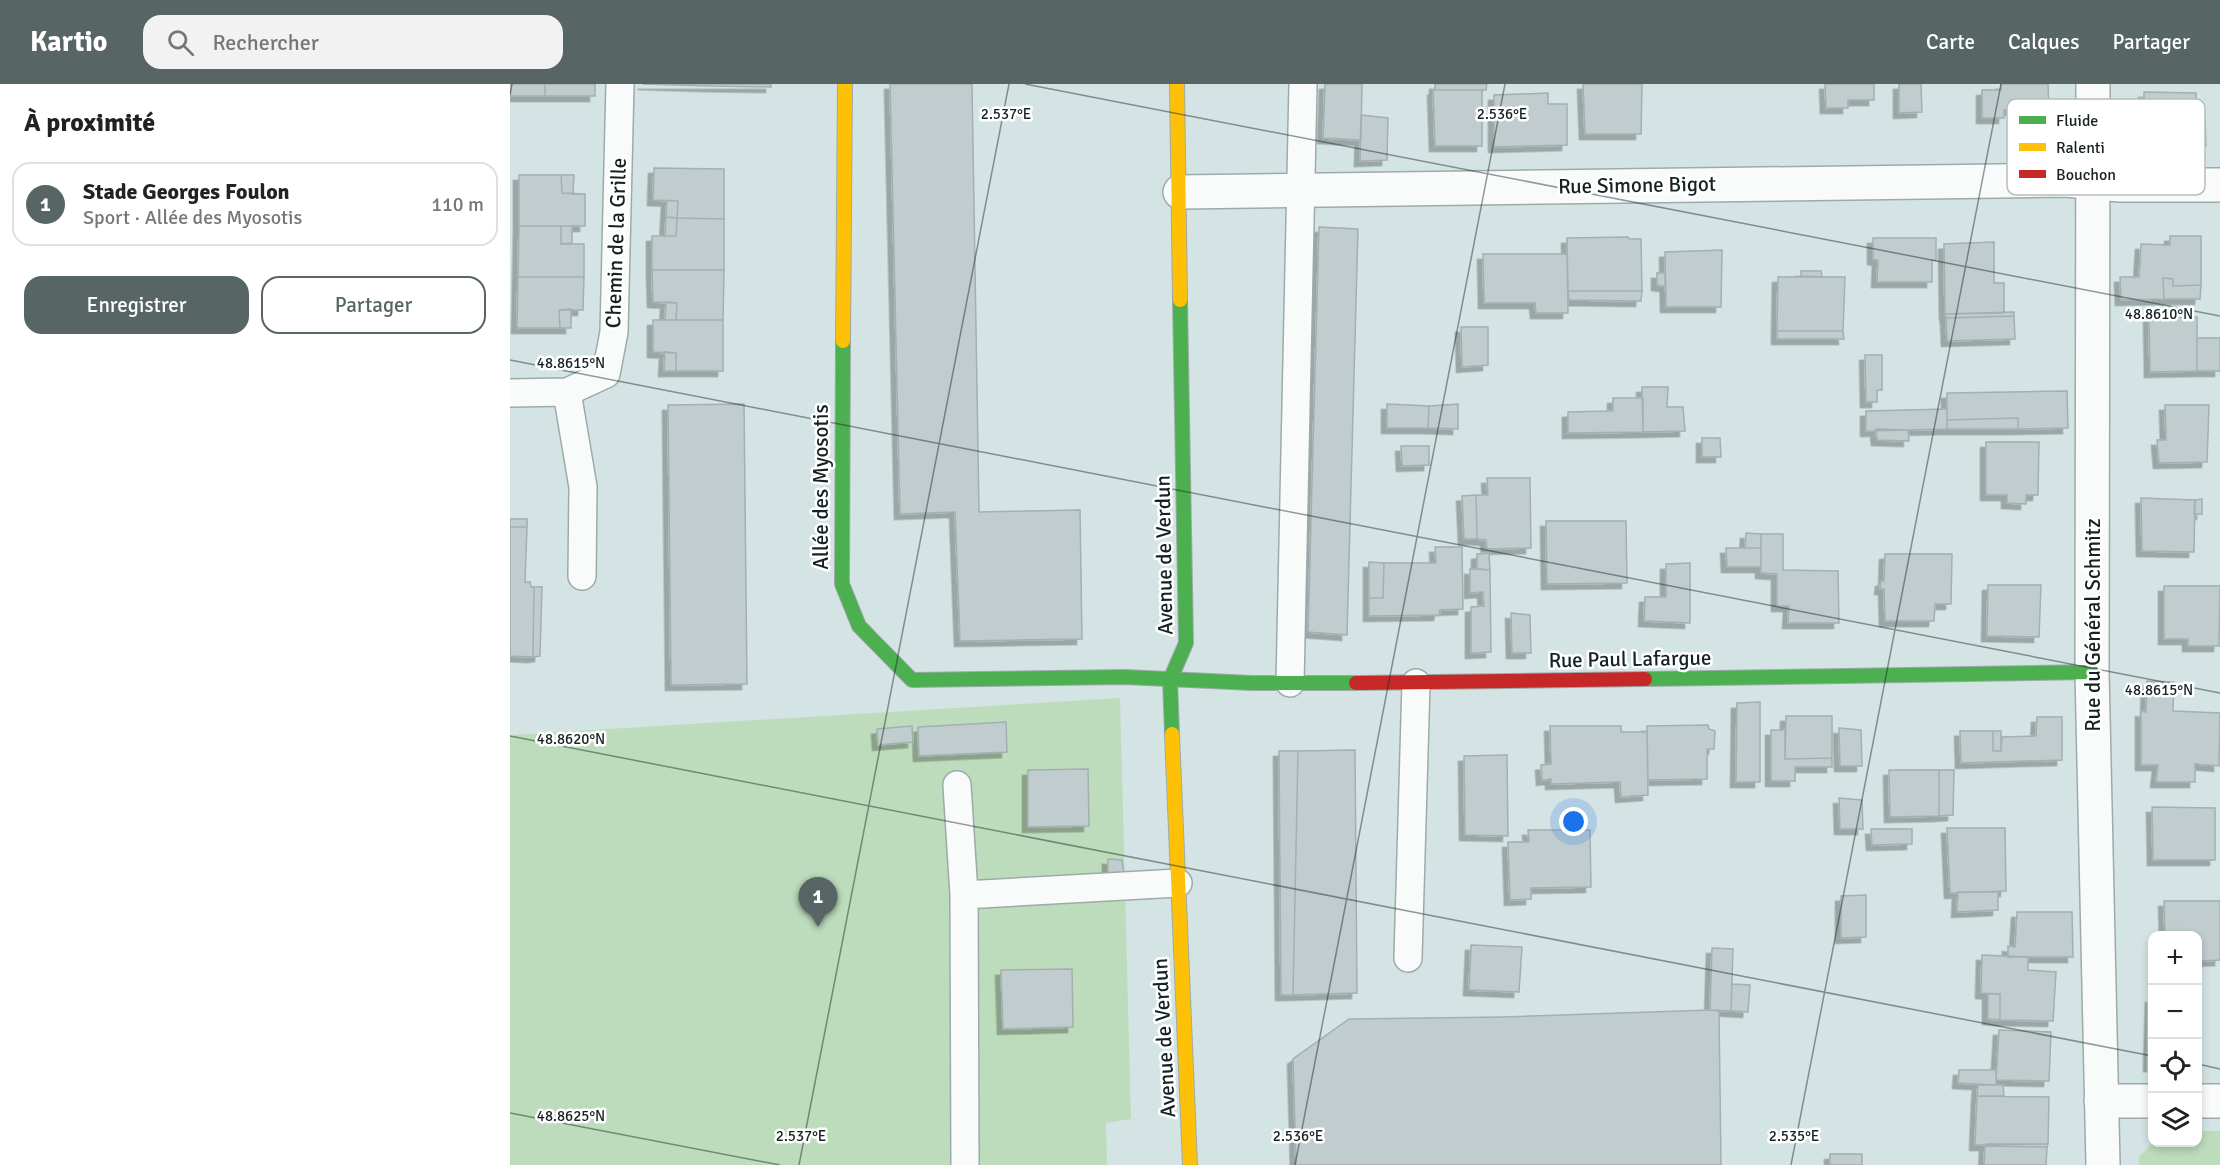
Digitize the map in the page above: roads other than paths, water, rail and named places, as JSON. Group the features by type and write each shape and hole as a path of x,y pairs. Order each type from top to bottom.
{"street":[{"name":"Allée des Myosotis","path":"845,84 842,584 859,626 912,680 1125,677 1170,680"},
{"name":"Avenue de Verdun","path":"1177,84 1186,643 1170,680 1190,1165"},
{"name":"Rue du Général Schmitz","path":"2093,84 2093,99"},
{"name":"Rue Simone Bigot","path":"1180,192 2007,181"},
{"name":"Rue Simone Bigot","path":"2205,185 2220,185"},
{"name":"Rue du Général Schmitz","path":"2094,195 2092,672 2103,1165"},
{"name":"Rue Paul Lafargue","path":"1170,680 1416,683 2092,672"},
{"path":"2101,1101 2148,1101"},
{"path":"2202,1101 2220,1101"}],"lane":[{"name":"Chemin de la Grille","path":"510,393 567,392 606,374 614,332 620,84"},
{"path":"1290,683 1303,84"},
{"path":"567,392 583,487 582,576"},
{"path":"1408,958 1416,683"},
{"path":"957,785 964,894 965,1165"},
{"path":"964,894 1178,884"}],"place":[{"name":"Stade Georges Foulon","path":"818,927"}]}
